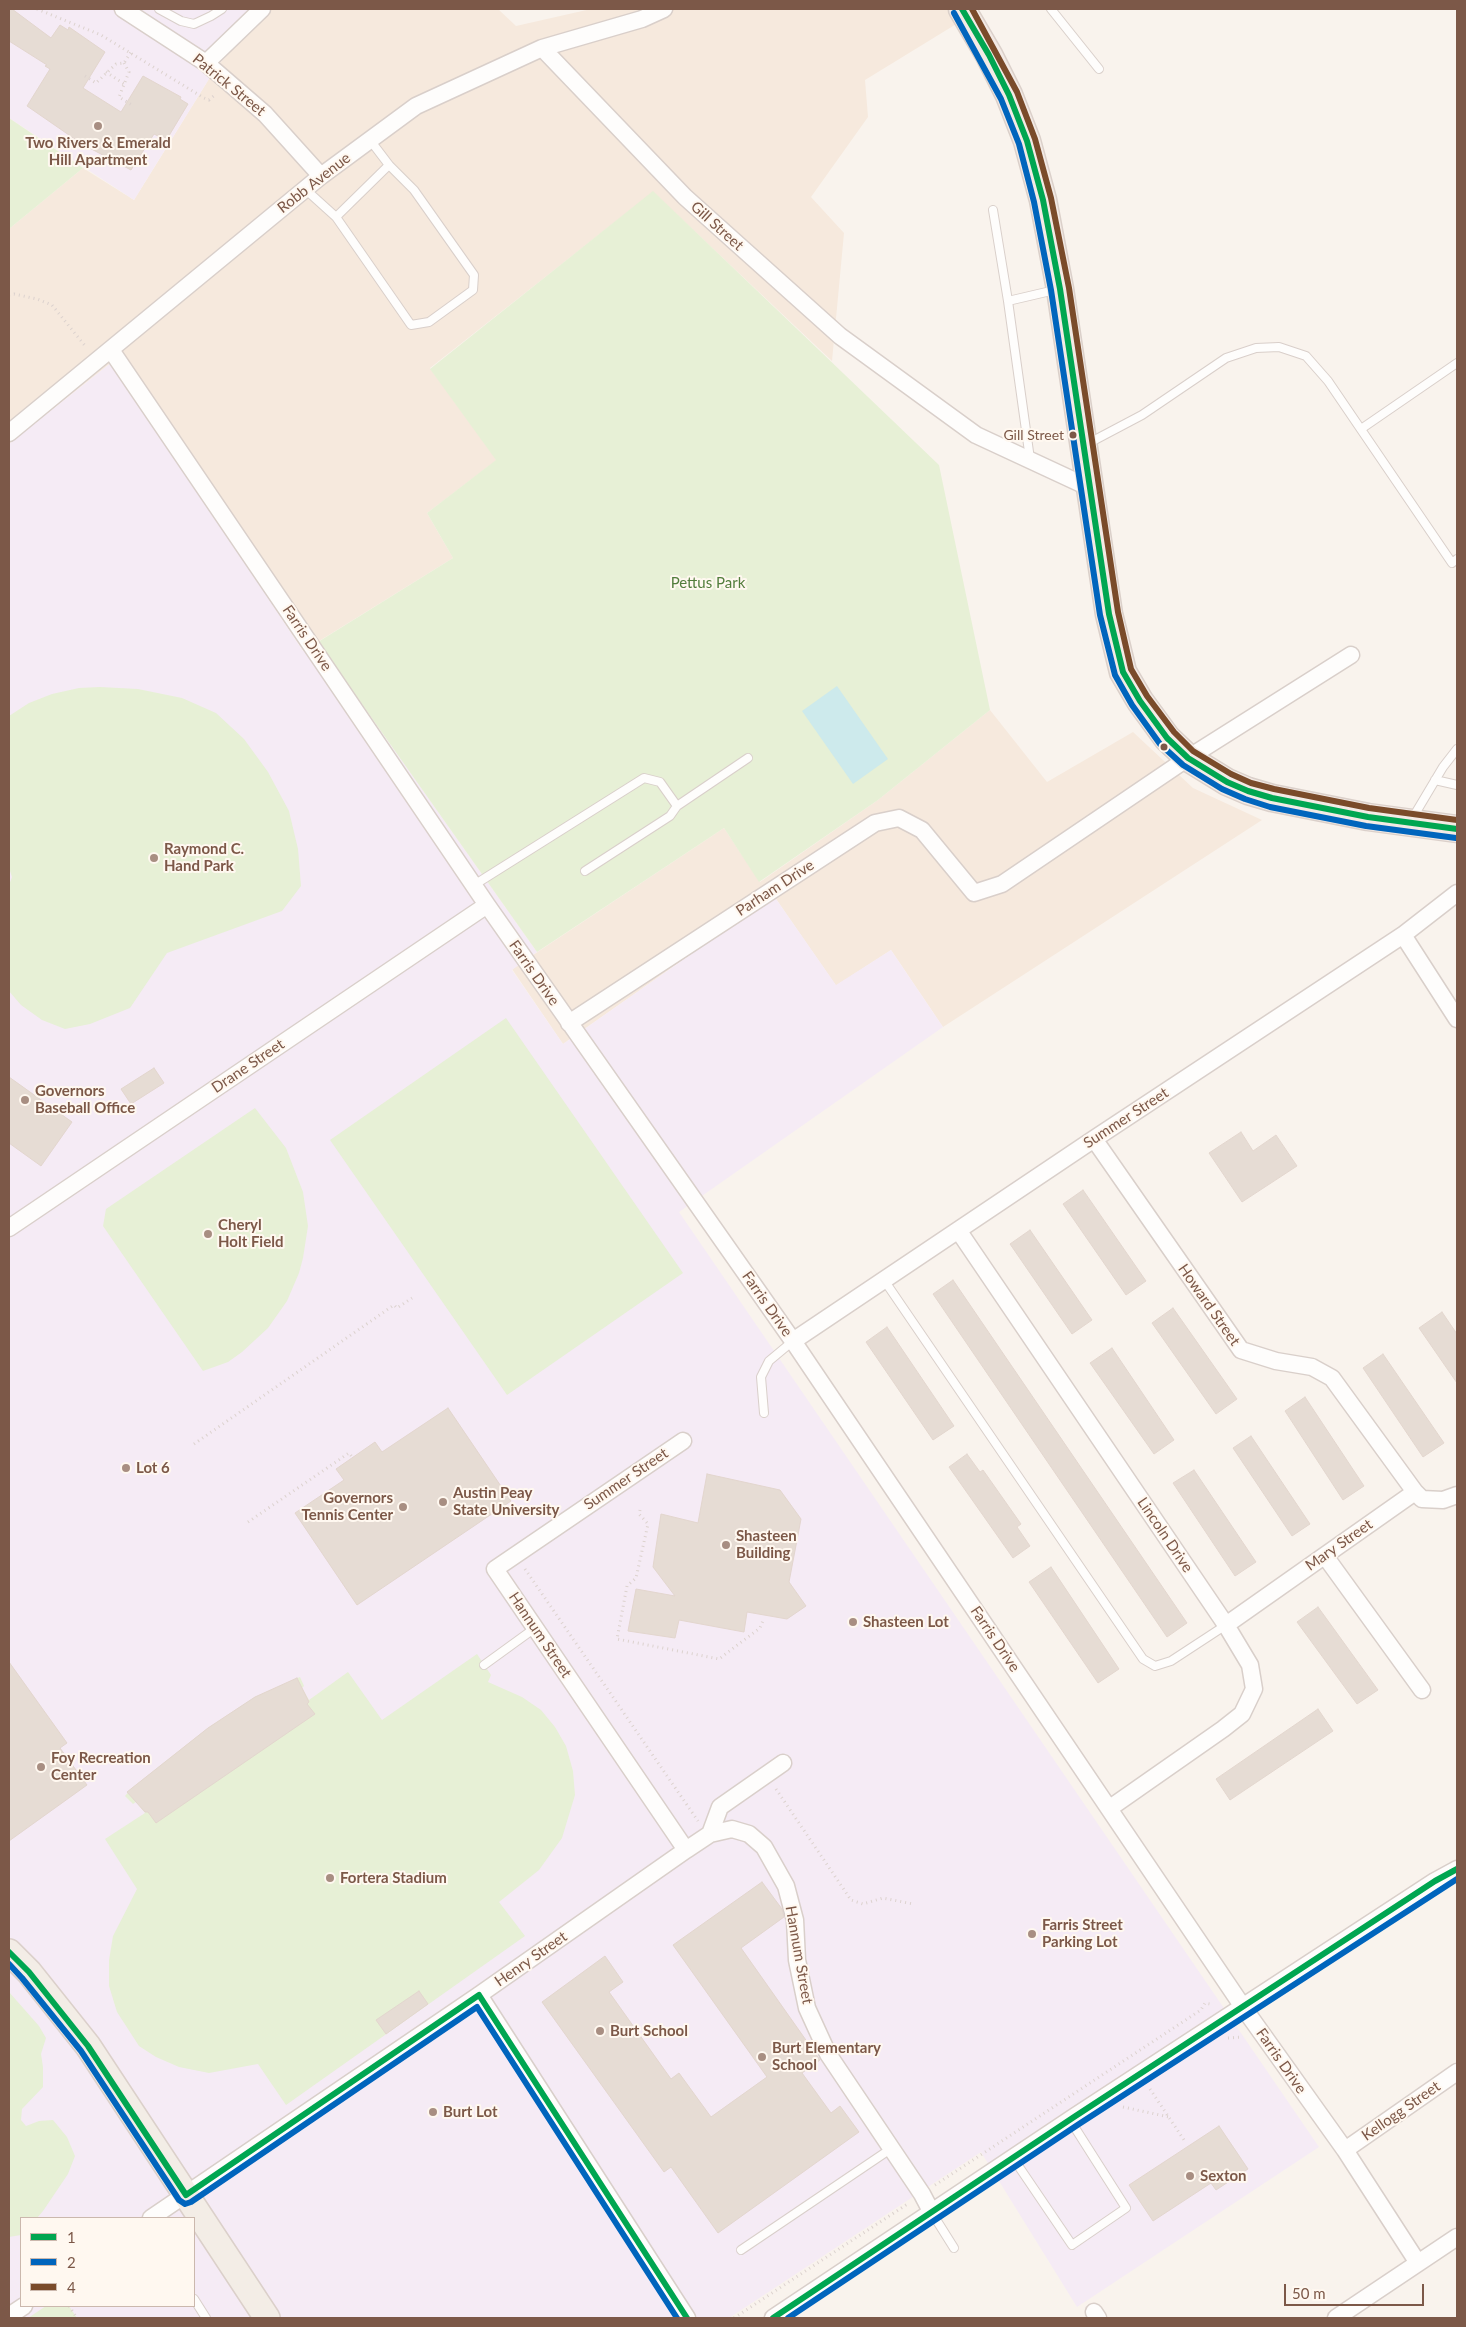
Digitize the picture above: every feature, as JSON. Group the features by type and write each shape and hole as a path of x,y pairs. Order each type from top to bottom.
{"highway":[{"path":"962,9 989,55 1009,95 1027,141 1042,200 1060,289 1082,446 1109,614 1123,672 1140,701 1167,738 1188,758 1227,782 1272,798 1457,830"}],"main road":[{"path":"9,1952 30,1972 88,2046 267,2318"}],"street":[{"name":"Patrick Street","path":"123,9 206,63 265,114 321,176"},
{"path":"206,63 262,9"},
{"name":"Robb Avenue","path":"9,433 321,176 416,106 542,48 642,19 664,9"},
{"name":"Gill Street","path":"542,48 685,197 840,336 976,435 1090,488"},
{"name":"Farris Drive","path":"111,350 487,905 793,1341 1244,2008 1345,2150 1418,2263"},
{"name":"Parham Drive","path":"569,1023 875,823 899,818 922,830 974,893 1002,884 1188,758 1351,656"},
{"name":"Summer Street","path":"793,1341 1403,935 1457,893"},
{"name":"Drane Street","path":"9,1228 487,905"},
{"path":"1403,935 1457,1019"},
{"name":"Howard Street","path":"1094,1139 1242,1350 1276,1361 1312,1367 1332,1378 1415,1492"},
{"name":"Lincoln Drive","path":"958,1230 1226,1625 1250,1665 1254,1689 1242,1714 1224,1729 1110,1808"},
{"name":"Summer Street","path":"495,1569 683,1441"},
{"path":"1415,1492 1422,1499 1443,1500 1457,1495"},
{"name":"Mary Street","path":"1226,1625 1415,1492"},
{"path":"1325,1556 1422,1690"},
{"name":"Hannum Street","path":"495,1569 686,1850 710,1834 732,1829 749,1834 764,1847 786,1886 795,1920 797,1960 807,2008 828,2054 892,2148 932,2213"},
{"path":"710,1834 720,1807 783,1763"},
{"name":"Henry Street","path":"152,2217 686,1850"},
{"path":"773,2318 1070,2120 1244,2008 1435,1881 1457,1869"},
{"path":"479,1994 687,2318"},
{"name":"Kellogg Street","path":"1345,2150 1457,2072"},
{"path":"1336,2318 1457,2237"},
{"path":"9,2316 22,2307"}],"lane":[{"path":"152,28 161,10 182,21 194,24 222,9"},
{"path":"1051,9 1099,69"},
{"path":"305,189 336,217 411,325 429,322 473,290 474,274 414,190 389,165 370,140"},
{"path":"336,217 389,165"},
{"path":"993,210 1030,459"},
{"path":"1008,301 1060,289"},
{"path":"1082,446 1142,415 1226,358 1256,348 1279,347 1306,356 1328,380 1452,563 1457,559"},
{"path":"1361,429 1457,363"},
{"path":"1409,823 1435,780 1457,749"},
{"path":"585,871 670,816 677,806 748,758"},
{"path":"474,885 644,778 660,782 677,806"},
{"path":"1435,780 1457,785"},
{"path":"884,1280 1142,1659 1155,1666 1171,1661 1226,1625"},
{"path":"764,1413 761,1378 769,1361 793,1341"},
{"path":"484,1665 536,1628"},
{"path":"1013,2158 1072,2244 1126,2208 1070,2120"},
{"path":"741,2250 892,2148"},
{"path":"932,2213 954,2248"},
{"path":"195,2302 206,2318"}],"path":[{"path":"37,9 101,34 210,100 227,82"},
{"path":"124,63 131,52"},
{"path":"85,76 96,83 116,64 124,63"},
{"path":"124,63 129,69 119,97 132,105"},
{"path":"106,72 124,84"},
{"path":"9,295 14,294 37,299 52,305 87,347"},
{"path":"194,1444 394,1305 397,1308 412,1298"},
{"path":"248,1522 349,1454 352,1458"},
{"path":"640,1510 640,1514 648,1524 636,1578 627,1586 617,1639 719,1658 760,1628 764,1618"},
{"path":"520,1562 698,1822"},
{"path":"772,1783 851,1900 863,1904 883,1898 913,1904"},
{"path":"734,2318 1201,2010 1206,2003 1210,2004"},
{"path":"1150,2089 1184,2140"},
{"path":"1123,2107 1169,2117"},
{"path":"70,2307 77,2318"}],"shaded area":[{"path":"9,9 270,9 217,66 134,200 9,118"},
{"path":"270,9 498,9 516,26 591,9 967,9 971,15 865,80 868,117 811,197 844,233 832,361 653,192 430,368 497,460 427,513 453,558 303,651 112,362 9,444 9,229 83,168 134,200 217,66"},
{"name":"Austin Peay State University","path":"112,362 303,651 318,642 537,952 512,970 563,1044 774,896 836,985 891,950 943,1027 679,1212 1319,2147 1077,2307 981,2152 729,2318 9,2318 9,444"},
{"path":"990,710 1047,782 1133,732 1193,788 1262,820 943,1027 891,950 836,986 774,896 563,1044 512,969 724,828 760,882 878,800"}],"green space":[{"path":"9,118 83,168 9,229"},
{"name":"Pettus Park","path":"653,191 939,465 990,710 878,800 759,882 724,828 537,952 318,642 453,558 427,513 496,460 430,369"},
{"name":"Raymond C. Hand Park","path":"79,688 138,689 182,698 216,713 244,739 268,772 289,811 298,849 301,886 282,911 167,953 130,1008 90,1024 65,1029 42,1020 21,1005 9,991 9,885 12,877 9,868 9,716 29,703 52,694"},
{"path":"506,1018 683,1273 507,1395 330,1140"},
{"name":"Cheryl Holt Field","path":"255,1108 286,1148 303,1192 308,1226 303,1258 287,1301 268,1328 228,1362 203,1371 103,1226 106,1209"},
{"name":"Fortera Stadium","path":"477,1654 491,1675 488,1682 522,1697 541,1710 555,1727 566,1746 573,1771 575,1795 562,1838 539,1870 499,1902 525,1936 286,2105 258,2064 209,2073 179,2067 156,2057 139,2046 117,2012 109,1986 109,1960 113,1936 137,1889 105,1839 145,1813 136,1802 133,1804 125,1796 132,1788 208,1728 255,1697 300,1677 304,1686 302,1688 309,1700 348,1672 382,1720"},
{"path":"9,1992 39,2026 46,2038 41,2054 43,2087 22,2109 21,2120 26,2126 39,2121 53,2120 67,2137 75,2156 68,2174 43,2211 38,2217 20,2217 20,2235 9,2237"},
{"path":"44,2307 70,2307 77,2318 28,2318"}],"water":[{"path":"837,686 888,759 853,784 802,711"}],"building":[{"path":"9,9 12,9 51,38 60,25 68,30 69,27 105,52 83,88 121,112 143,76 181,97 180,99 188,104 167,139 159,134 158,136 154,134 131,170 82,144 27,106 50,69 45,66 47,65 9,41"},
{"path":"154,1068 164,1083 131,1104 121,1089"},
{"name":"Governors Baseball Office","path":"9,1077 72,1122 41,1166 9,1143"},
{"path":"1241,1132 1253,1151 1276,1135 1297,1166 1242,1202 1209,1153"},
{"path":"1083,1190 1146,1281 1126,1295 1063,1204"},
{"path":"1030,1230 1092,1320 1072,1334 1010,1244"},
{"path":"953,1280 1187,1623 1167,1637 933,1294"},
{"path":"1173,1308 1237,1399 1216,1414 1152,1323"},
{"path":"1442,1312 1457,1334 1457,1383 1419,1328"},
{"path":"887,1327 954,1426 933,1440 866,1342"},
{"path":"1112,1348 1174,1440 1154,1454 1090,1363"},
{"path":"1383,1354 1444,1443 1423,1457 1363,1368"},
{"path":"1305,1397 1364,1486 1343,1500 1285,1411"},
{"name":"Governors Tennis Center","path":"448,1408 511,1501 357,1605 295,1513 344,1480 336,1469 375,1442 382,1452"},
{"path":"1251,1436 1310,1524 1292,1536 1233,1448"},
{"path":"967,1454 980,1472 983,1470 1021,1524 1017,1527 1030,1546 1013,1558 949,1467"},
{"path":"1194,1470 1256,1562 1235,1576 1173,1483"},
{"name":"Shasteen Building","path":"707,1474 780,1490 801,1519 789,1582 806,1606 787,1619 747,1612 744,1632 679,1620 675,1638 628,1631 636,1589 675,1596 653,1567 661,1514 698,1523"},
{"path":"1051,1567 1119,1669 1098,1683 1029,1582"},
{"path":"1318,1607 1378,1690 1357,1704 1297,1622"},
{"name":"Foy Recreation Center","path":"9,1662 67,1743 60,1748 87,1785 9,1841"},
{"path":"297,1678 309,1702 307,1704 315,1714 156,1823 148,1812 145,1812 127,1792 208,1728 255,1697"},
{"path":"1318,1709 1333,1731 1230,1800 1216,1779"},
{"name":"Burt School","path":"762,1882 782,1909 784,1917 741,1948 820,2060 802,2073 831,2113 840,2106 859,2132 718,2233 671,2167 664,2172 542,2002 605,1956 623,1982 609,1992 671,2079 679,2073 711,2117 767,2077 673,1945"},
{"path":"419,1991 428,2004 386,2034 376,2020"},
{"name":"Sexton","path":"1219,2126 1248,2169 1216,2190 1211,2183 1153,2221 1129,2185"}],"transit line":[{"name":"1","path":"962,9 989,55 1009,95 1027,141 1043,200 1060,289 1109,614 1123,672 1140,701 1167,738 1188,758 1227,782 1248,791 1272,798 1368,817 1457,829"},
{"name":"4","path":"972,9 1017,92 1035,139 1051,198 1069,288 1118,612 1131,669 1147,696 1174,732 1193,751 1231,774 1251,783 1369,808 1457,820"},
{"name":"2","path":"954,13 1001,99 1019,144 1034,202 1051,290 1100,615 1115,675 1132,705 1160,744 1183,765 1222,789 1245,799 1270,807 1366,826 1456,838"},
{"name":"1","path":"773,2318 1074,2117 1435,1881 1457,1869"},
{"name":"2","path":"788,2318 1079,2124 1457,1879"},
{"name":"1","path":"9,1952 29,1972 88,2046 186,2195 479,1995 687,2318"},
{"name":"2","path":"9,1964 81,2051 179,2200 185,2204 191,2202 477,2007 677,2318"}],"place":[{"name":"Two Rivers & Emerald Hill Apartment","path":"98,126"},
{"name":"Gill Street","path":"1073,435"},
{"name":"Raymond C. Hand Park","path":"154,858"},
{"name":"Governors Baseball Office","path":"25,1100"},
{"name":"Cheryl Holt Field","path":"208,1234"},
{"name":"Lot 6","path":"126,1468"},
{"name":"Austin Peay State University","path":"443,1502"},
{"name":"Governors Tennis Center","path":"403,1507"},
{"name":"Shasteen Building","path":"726,1545"},
{"name":"Shasteen Lot","path":"853,1622"},
{"name":"Foy Recreation Center","path":"41,1767"},
{"name":"Fortera Stadium","path":"330,1878"},
{"name":"Farris Street Parking Lot","path":"1032,1934"},
{"name":"Burt School","path":"600,2031"},
{"name":"Burt Elementary School","path":"762,2057"},
{"name":"Burt Lot","path":"433,2112"},
{"name":"Sexton","path":"1190,2176"}]}
